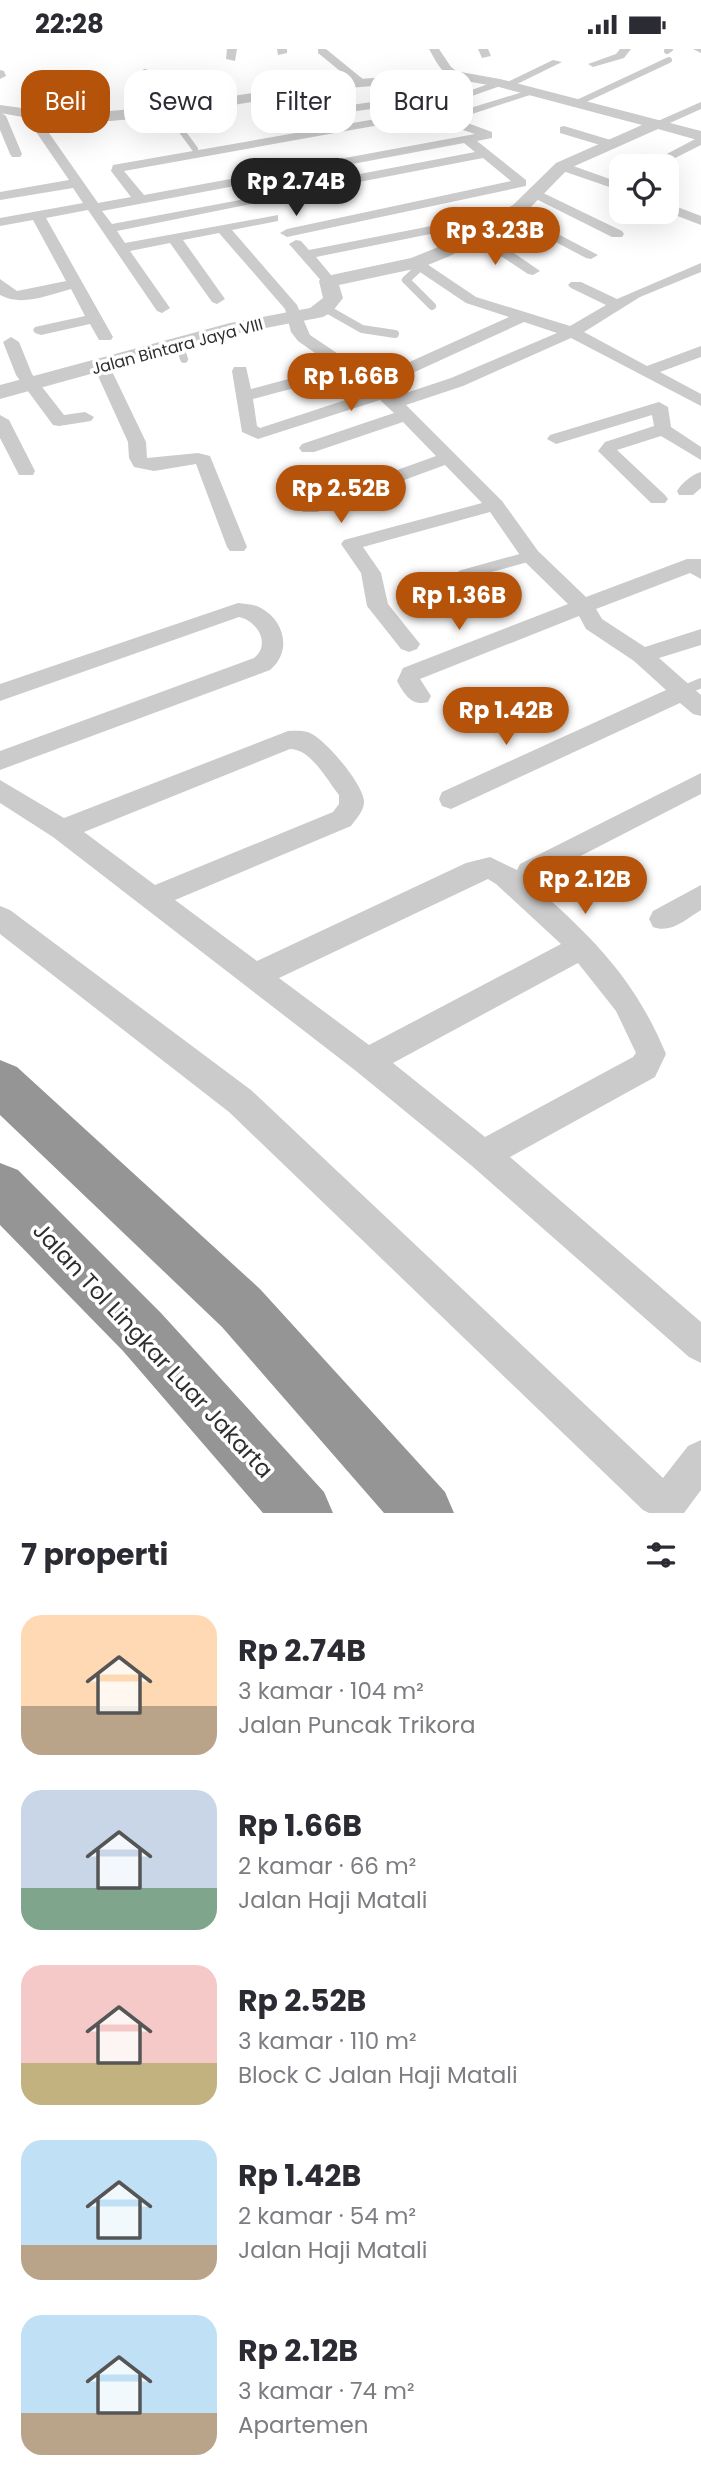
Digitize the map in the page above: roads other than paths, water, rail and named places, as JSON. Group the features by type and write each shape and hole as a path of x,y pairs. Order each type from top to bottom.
{"highway":[{"path":"0,1083 242,1308 424,1513"},
{"name":"Jalan Tol Lingkar Luar Jakarta","path":"0,1188 142,1332 303,1513"}],"street":[{"path":"434,49 448,70"},
{"path":"593,64 620,55 626,49"},
{"path":"322,51 360,82"},
{"path":"503,84 557,62"},
{"path":"473,78 657,124 701,138"},
{"path":"237,100 370,81"},
{"path":"473,110 533,92"},
{"path":"526,109 550,97"},
{"path":"329,281 418,265 512,214 562,166 701,105"},
{"path":"16,154 0,112 21,114"},
{"path":"0,222 488,135 473,129"},
{"path":"564,130 610,144"},
{"path":"43,133 162,308"},
{"path":"140,199 135,182 117,171 118,168 316,133"},
{"path":"329,133 361,159"},
{"path":"671,154 701,138"},
{"path":"468,140 521,183 540,190 617,234"},
{"path":"282,173 301,194 486,154"},
{"path":"562,166 609,183"},
{"path":"240,181 329,281 333,298 325,308"},
{"path":"0,196 77,183"},
{"path":"286,233 324,221 521,183"},
{"path":"108,229 256,199"},
{"path":"686,215 701,209"},
{"path":"679,212 701,221"},
{"path":"306,255 512,214 591,255"},
{"path":"38,216 105,337"},
{"path":"121,248 273,219"},
{"path":"222,228 292,308 299,332 304,338 389,399 495,505 531,557 584,607 594,624 692,687 701,708"},
{"path":"477,234 533,271"},
{"path":"174,238 218,299"},
{"path":"418,265 471,300 572,332 701,401"},
{"path":"240,371 248,428 254,433 262,434 457,381 572,332 615,304 649,287 701,267"},
{"path":"0,283 12,296 75,283"},
{"path":"576,285 615,304"},
{"name":"Jalan Bintara Jaya VIII","path":"0,392 101,366 181,351 237,327 311,314 325,308"},
{"path":"308,448 522,317"},
{"path":"41,330 93,319"},
{"path":"10,342 24,375 59,421 85,417"},
{"path":"648,371 701,351"},
{"path":"101,366 137,442 141,463 154,465 198,458 204,460 237,547"},
{"path":"244,397 307,379"},
{"path":"668,381 659,407 663,429 701,455"},
{"path":"556,439 659,407"},
{"path":"0,420 6,445 26,471"},
{"path":"658,499 607,451 611,446 663,429"},
{"path":"310,508 449,457"},
{"path":"686,491 701,478"},
{"path":"409,644 378,606 371,573 351,544 495,505"},
{"path":"420,696 408,681 411,674 699,565"},
{"path":"0,692 238,610 254,613 275,644 276,652 272,659 261,664 0,761"},
{"path":"642,656 701,637"},
{"path":"452,799 692,687"},
{"path":"62,829 288,740 304,740 315,748 351,793 352,806 342,820 152,898"},
{"path":"529,872 701,783"},
{"path":"0,790 62,829 367,1061 483,1155 701,1345"},
{"path":"255,976 475,871 491,868 505,876 582,947 612,981 646,1040 651,1054 644,1067 483,1155"},
{"path":"663,919 701,896"},
{"path":"0,918 240,1101 656,1497 669,1502 701,1459"},
{"path":"367,1061 582,947"}],"lane":[{"path":"575,104 669,60"},
{"path":"473,93 503,84"},
{"path":"183,133 195,149"},
{"path":"418,265 405,280 432,306"},
{"path":"325,308 362,329 395,334"},
{"path":"462,575 531,557"}]}
